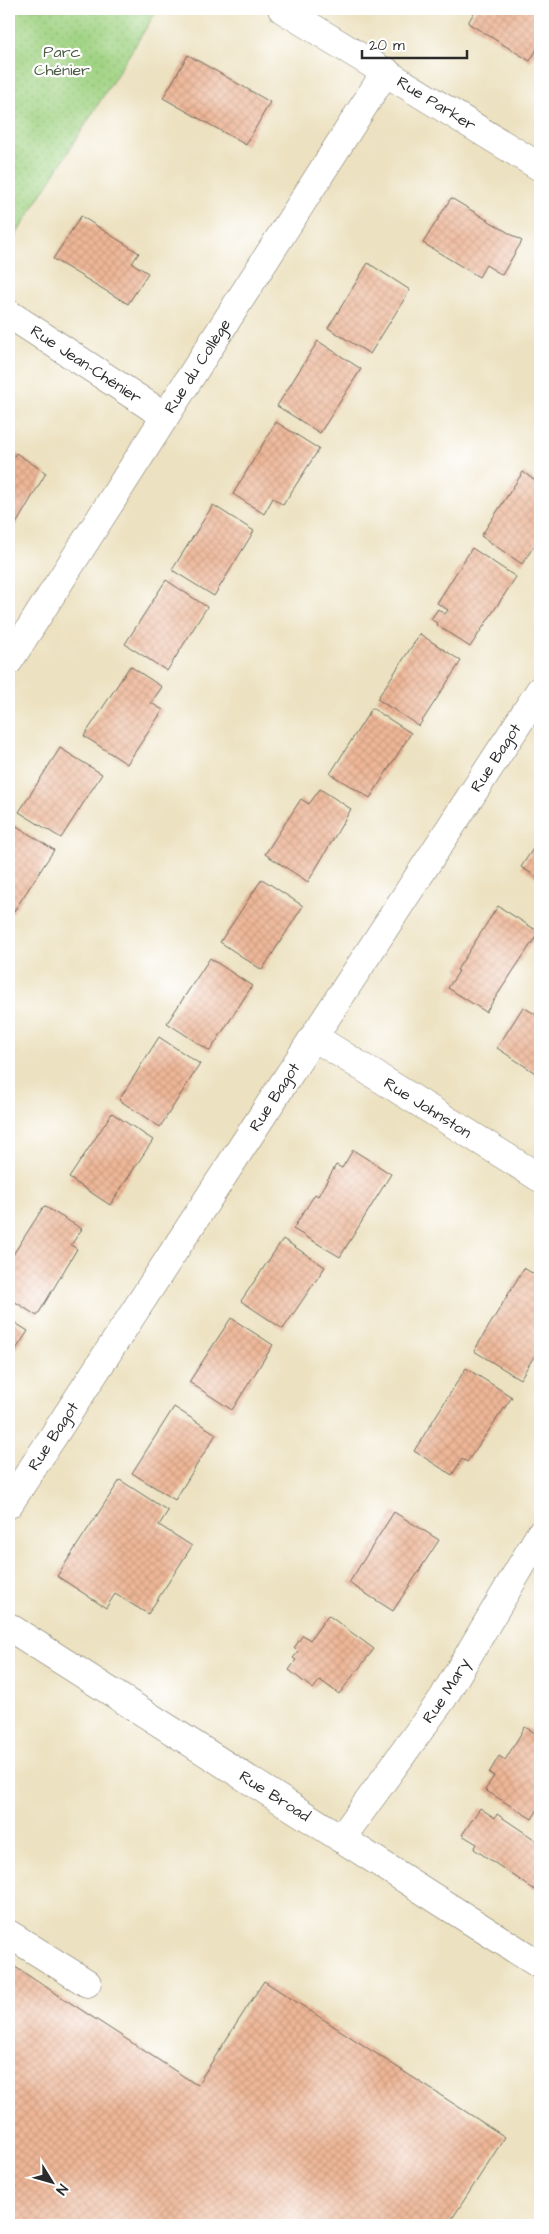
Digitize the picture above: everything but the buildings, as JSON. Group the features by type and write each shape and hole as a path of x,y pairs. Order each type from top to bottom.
{"street":[{"name":"Rue Parker","path":"282,9 540,167"},
{"name":"Rue du Collège","path":"9,661 386,71"},
{"name":"Rue Jean-Chénier","path":"9,314 165,416"},
{"name":"Rue Bagot","path":"9,1504 540,690"},
{"name":"Rue Johnston","path":"314,1037 540,1178"},
{"name":"Rue Mary","path":"341,1839 443,1698 498,1609 540,1534"},
{"name":"Rue Broad","path":"9,1627 540,1965"},
{"path":"9,1934 87,1983"}],"green space":[{"name":"Parc Chénier","path":"9,9 158,9 9,246"}]}
